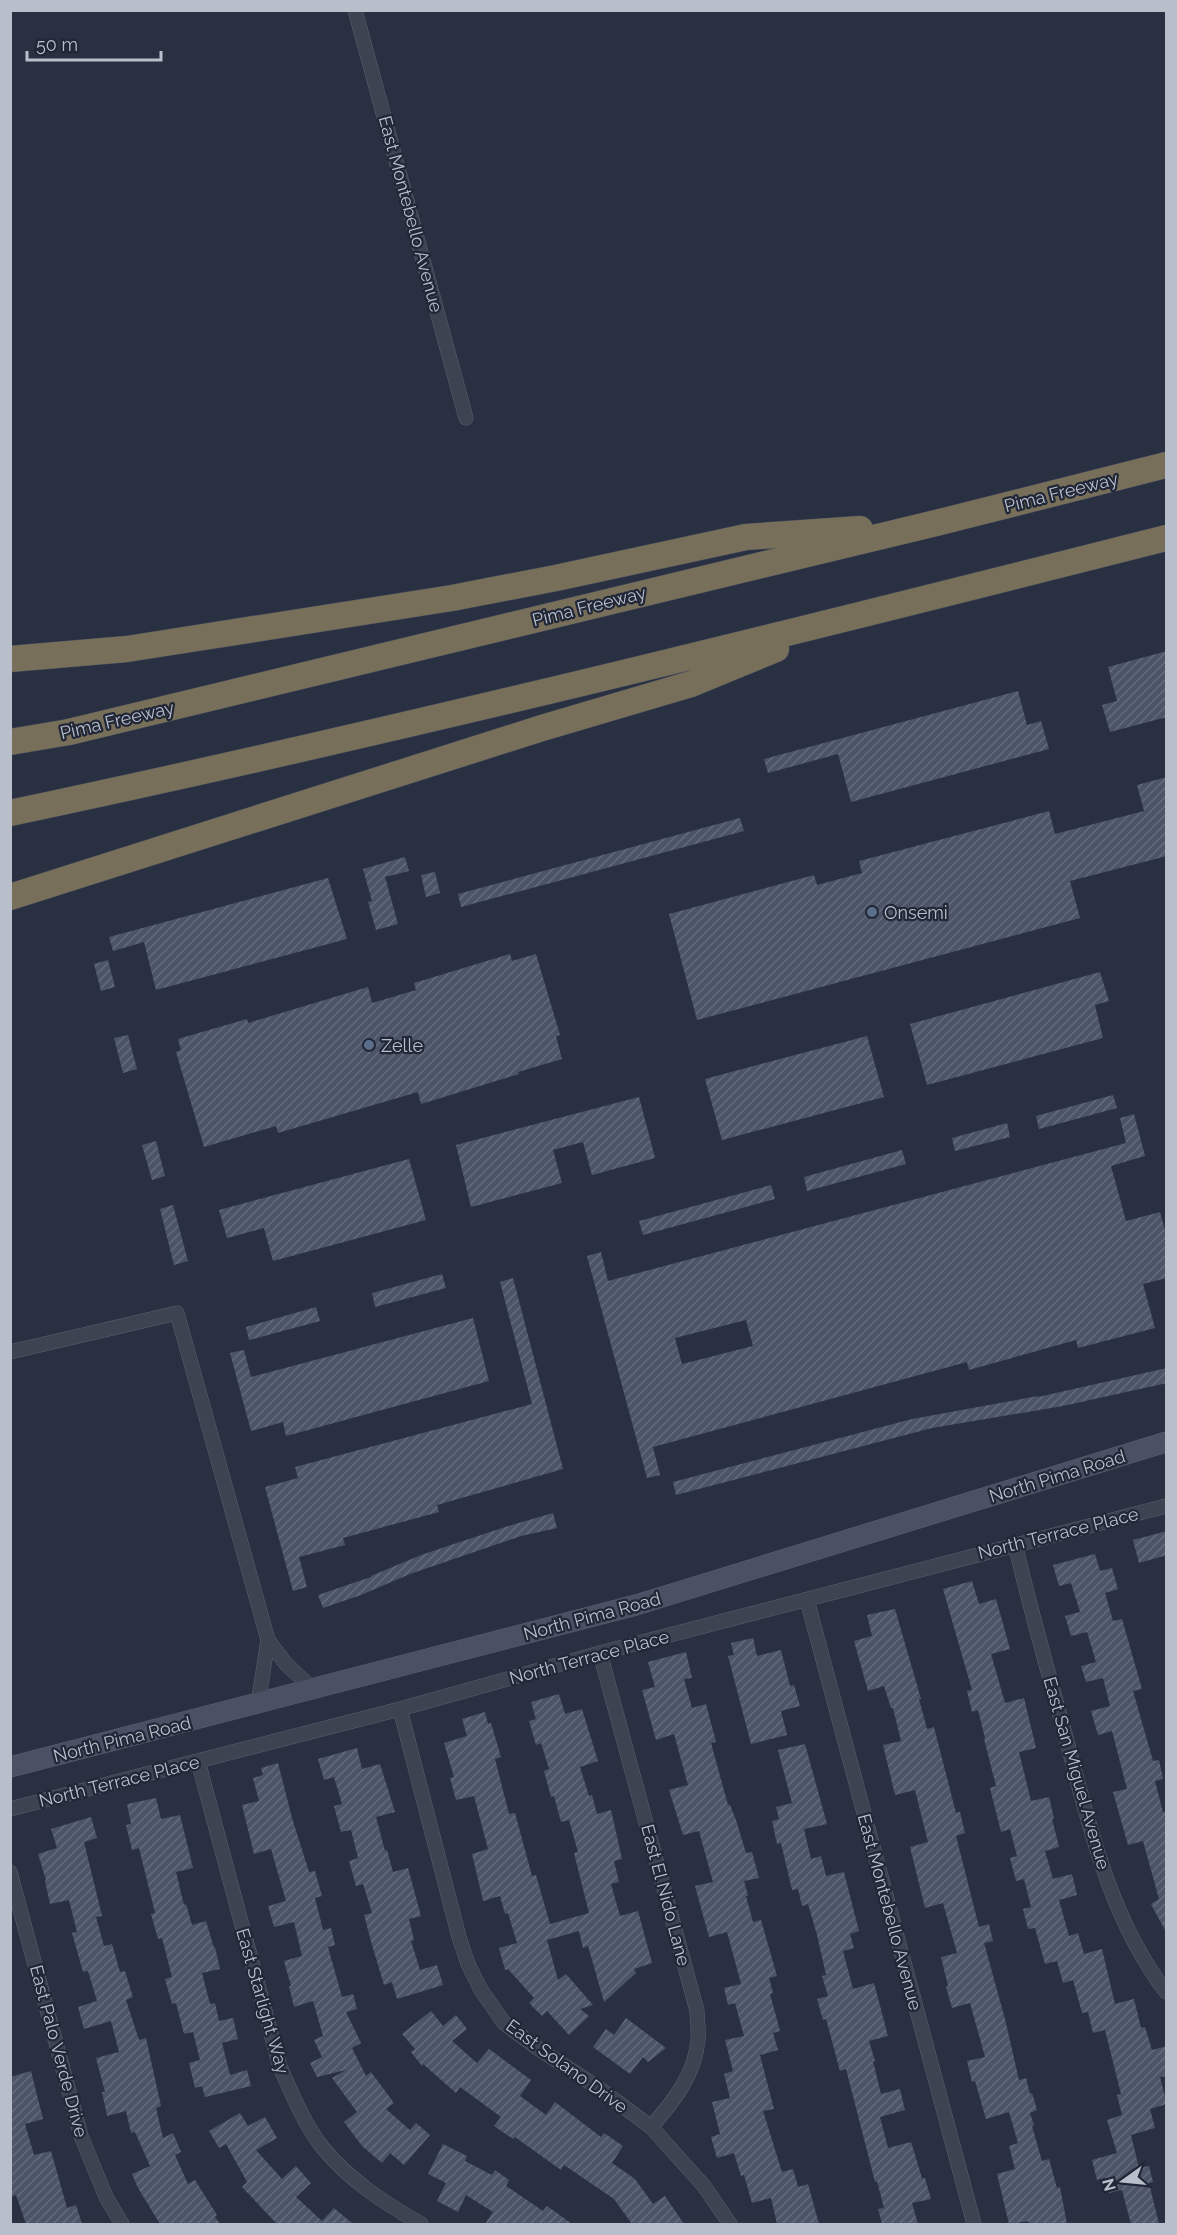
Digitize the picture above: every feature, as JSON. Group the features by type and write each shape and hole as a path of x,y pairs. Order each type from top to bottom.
{"highway":[{"name":"Pima Freeway","path":"10,742 80,729 936,523 1167,465"},
{"path":"10,659 127,649 452,598 746,537 936,523"},
{"path":"10,813 236,765 848,619 1167,538"},
{"path":"10,897 542,728 691,684 848,619"}],"main road":[{"name":"North Pima Road","path":"10,1767 636,1605 1167,1442"}],"street":[{"name":"East Montebello Avenue","path":"355,10 466,418"},
{"path":"10,1352 177,1313 268,1640 286,1664 314,1689"},
{"name":"North Terrace Place","path":"10,1809 1167,1506"},
{"name":"East San Miguel Avenue","path":"1015,1544 1094,1844 1113,1898 1139,1949 1167,1992"},
{"name":"East Montebello Avenue","path":"807,1600 974,2224"},
{"path":"258,1704 268,1640"},
{"name":"East El Nido Lane","path":"600,1653 697,2011 698,2040 682,2090 651,2127"},
{"name":"East Solano Drive","path":"400,1708 459,1937 468,1964 481,1990 504,2023 651,2127 704,2186 730,2224"},
{"name":"East Starlight Way","path":"198,1761 280,2067 300,2110 323,2148 360,2185 421,2224"},
{"name":"East Palo Verde Drive","path":"10,1872 81,2136 106,2197 122,2224"}],"building":[{"path":"1167,651 1167,717 1110,732 1102,705 1117,701 1108,667"},
{"path":"1018,691 1027,725 1041,721 1049,749 851,802 838,754 768,773 764,759"},
{"path":"1167,777 1167,856 1070,881 1080,918 697,1020 669,914 814,875 817,885 862,873 859,861 1049,811 1055,834 1144,811 1137,785"},
{"path":"740,818 744,831 461,907 458,894"},
{"path":"405,857 409,871 385,877 398,924 376,930 368,902 372,901 363,869"},
{"path":"435,872 440,893 426,897 421,875"},
{"path":"328,878 347,939 156,990 144,942 113,951 109,937"},
{"name":"Zelle","path":"510,954 512,961 536,954 560,1035 556,1036 562,1059 421,1104 418,1092 278,1133 276,1126 204,1147 176,1052 181,1050 178,1039 247,1019 248,1023 368,987 372,1003 416,990 414,983"},
{"path":"108,960 115,987 101,991 94,964"},
{"path":"1100,972 1109,1001 1095,1005 1103,1038 927,1085 910,1024"},
{"path":"128,1035 137,1069 123,1073 114,1038"},
{"path":"867,1036 884,1097 722,1140 705,1079"},
{"path":"1113,1095 1117,1108 1039,1129 1036,1116"},
{"path":"639,1097 655,1158 592,1175 583,1142 553,1150 562,1183 471,1207 456,1145"},
{"path":"1134,1114 1145,1156 1111,1166 1126,1221 1160,1212 1167,1238 1167,1278 1143,1284 1155,1328 1078,1348 1076,1340 969,1370 967,1362 653,1447 660,1475 647,1478 587,1256 601,1252 608,1281 1126,1143 1120,1118","holes":["746,1320 753,1346 682,1364 675,1338"]},
{"path":"1007,1123 1010,1137 955,1151 952,1138"},
{"path":"156,1141 165,1176 152,1180 142,1145"},
{"path":"902,1150 906,1164 807,1191 804,1177"},
{"path":"409,1159 426,1220 273,1261 264,1228 227,1238 219,1210"},
{"path":"771,1185 775,1199 643,1235 639,1221"},
{"path":"173,1205 188,1261 174,1265 160,1209"},
{"path":"442,1274 446,1288 375,1307 372,1293"},
{"path":"513,1278 563,1469 437,1505 439,1512 343,1538 345,1545 299,1557 307,1587 293,1591 265,1487 298,1478 295,1467 532,1404 500,1282"},
{"path":"316,1307 320,1321 249,1340 246,1327"},
{"path":"473,1318 489,1381 286,1436 283,1422 251,1431 230,1353 244,1350 251,1377"},
{"path":"1167,1368 1167,1383 1063,1406 932,1428 676,1495 673,1482 912,1419 1038,1397"},
{"path":"553,1513 557,1528 521,1536 410,1574 323,1608 318,1595 371,1577 421,1555"},
{"path":"1167,1531 1167,1555 1139,1563 1133,1540"},
{"path":"1095,1554 1100,1571 1112,1568 1118,1589 1105,1593 1113,1621 1122,1619 1142,1689 1133,1691 1153,1761 1159,1760 1163,1779 1155,1781 1163,1812 1167,1811 1167,1934 1151,1904 1159,1899 1143,1841 1128,1845 1113,1792 1127,1789 1112,1731 1098,1735 1091,1711 1110,1706 1103,1678 1086,1682 1081,1666 1096,1662 1087,1632 1071,1636 1065,1616 1080,1612 1071,1583 1059,1586 1053,1565"},
{"path":"972,1581 979,1604 996,1599 1010,1649 991,1654 1005,1703 1024,1698 1036,1748 1019,1752 1031,1801 1049,1797 1059,1847 1045,1851 1053,1879 1072,1874 1077,1895 1059,1900 1069,1936 1078,1933 1084,1954 1102,1949 1115,2004 1134,1999 1141,2028 1145,2027 1152,2050 1167,2046 1167,2076 1160,2077 1167,2104 1150,2109 1155,2128 1131,2135 1139,2168 1149,2166 1153,2182 1149,2183 1159,2224 1131,2224 1122,2190 1109,2193 1105,2178 1097,2180 1092,2160 1117,2153 1107,2120 1122,2115 1117,2095 1121,2094 1105,2030 1093,2033 1088,2012 1082,2013 1073,1980 1063,1983 1057,1961 1045,1964 1035,1928 1028,1929 1023,1909 1031,1907 1024,1879 1016,1881 1010,1858 1017,1856 1010,1829 1001,1832 990,1788 996,1786 985,1738 978,1710 972,1712 967,1691 972,1690 943,1589"},
{"path":"895,1609 921,1699 919,1699 927,1729 934,1727 956,1813 960,1812 965,1833 956,1836 979,1927 989,1924 993,1941 984,1943 1019,2080 1026,2078 1030,2094 1032,2093 1037,2110 1030,2113 1034,2125 1032,2126 1042,2161 1049,2159 1057,2188 1060,2187 1067,2224 1029,2224 1028,2221 1009,2224 997,2174 1015,2169 1009,2146 1018,2143 1009,2112 986,2119 975,2081 972,2082 967,2061 985,2057 970,2003 952,2008 946,1987 948,1986 941,1957 957,1953 943,1903 925,1908 910,1847 928,1842 915,1790 895,1795 883,1745 901,1741 893,1708 891,1708 884,1686 868,1691 854,1641 872,1636 867,1615"},
{"path":"753,1638 757,1656 781,1650 790,1686 794,1685 800,1706 781,1711 787,1735 751,1744 728,1656 734,1655 731,1643"},
{"path":"686,1652 692,1678 684,1679 692,1708 706,1704 716,1742 711,1743 728,1805 736,1820 746,1853 752,1852 759,1878 744,1881 748,1896 746,1896 753,1922 761,1920 777,1976 769,1978 773,1993 770,1994 780,2031 773,2033 778,2050 760,2055 774,2109 763,2111 782,2172 793,2169 798,2187 808,2184 819,2224 777,2224 771,2198 752,2203 744,2175 741,2176 734,2153 717,2158 711,2137 720,2134 712,2102 730,2098 724,2074 733,2071 725,2040 744,2036 735,2003 728,2005 724,1988 741,1984 727,1932 709,1937 695,1886 713,1882 699,1831 683,1835 669,1790 688,1785 674,1734 656,1740 642,1690 655,1687 648,1662"},
{"path":"559,1694 565,1714 582,1709 598,1761 580,1767 597,1814 611,1810 622,1859 614,1861 619,1882 611,1884 620,1916 638,1911 652,1963 634,1969 636,1973 604,2002 588,1946 583,1948 579,1931 547,1940 558,1980 566,1974 593,2005 580,2009 589,2016 569,2035 547,2011 542,2016 529,2003 534,1998 508,1969 505,1970 499,1948 517,1943 500,1896 483,1901 472,1854 488,1849 474,1796 456,1800 450,1778 454,1777 444,1743 467,1736 462,1719 485,1712 488,1724 491,1723 501,1757 495,1759 509,1814 515,1813 532,1876 536,1875 550,1924 589,1913 574,1853 578,1852 569,1820 561,1822 544,1771 549,1769 541,1743 536,1745 529,1721 536,1719 531,1702"},
{"path":"805,1744 827,1824 804,1829 811,1859 821,1856 826,1876 844,1872 859,1931 850,1934 854,1948 843,1951 853,1989 874,1983 888,2036 869,2041 881,2094 900,2089 905,2110 880,2117 888,2148 911,2142 931,2199 912,2203 918,2224 882,2224 878,2209 884,2208 877,2181 875,2182 846,2069 840,2071 826,2019 823,2020 817,1999 828,1996 822,1976 826,1975 817,1935 808,1904 802,1906 798,1889 792,1890 781,1843 777,1844 772,1821 779,1819 776,1807 792,1803 778,1750"},
{"path":"357,1748 362,1769 380,1764 395,1812 376,1817 393,1872 408,1868 421,1916 409,1919 414,1940 411,1941 420,1970 437,1965 443,1985 397,1999 392,1982 384,1985 372,1945 364,1915 372,1913 363,1884 356,1886 349,1861 358,1858 351,1830 341,1832 334,1806 342,1804 334,1777 324,1780 318,1759"},
{"path":"278,1763 309,1872 315,1871 322,1896 315,1898 323,1930 331,1928 335,1945 328,1947 342,1997 353,1994 357,2009 346,2012 361,2043 352,2048 366,2076 371,2072 394,2103 386,2109 410,2130 416,2123 430,2135 404,2165 390,2153 382,2163 362,2146 344,2122 357,2112 332,2078 346,2070 317,2077 310,2063 322,2057 314,2040 323,2036 313,2001 294,2007 284,1961 302,1956 294,1922 274,1927 268,1906 286,1901 271,1849 254,1854 242,1805 259,1801 253,1778 263,1775 261,1768"},
{"path":"156,1798 161,1819 180,1815 193,1868 176,1872 184,1905 186,1904 192,1925 206,1921 215,1947 220,1969 202,1973 210,2004 215,2003 219,2021 233,2018 238,2039 222,2043 230,2075 247,2070 251,2086 205,2097 202,2086 195,2088 189,2063 200,2060 193,2032 184,2034 176,2003 172,2004 165,1979 172,1977 162,1938 158,1939 151,1914 155,1913 139,1848 132,1850 126,1825 131,1824 127,1804"},
{"path":"91,1817 97,1838 84,1842 102,1916 96,1917 104,1946 112,1944 120,1972 125,1971 133,1997 126,2000 139,2040 146,2038 161,2106 156,2108 163,2138 173,2133 181,2152 175,2155 188,2184 195,2180 217,2215 215,2217 220,2224 160,2224 132,2174 150,2166 135,2132 131,2133 126,2111 107,2116 102,2092 105,2092 96,2058 119,2052 111,2021 84,2029 78,2007 97,2001 88,1971 83,1972 72,1933 77,1932 69,1900 50,1904 38,1854 57,1848 51,1829"},
{"path":"431,2011 443,2026 456,2015 467,2029 452,2041 477,2063 489,2049 531,2080 520,2096 546,2115 555,2102 601,2137 604,2133 623,2146 612,2163 635,2179 653,2204 665,2196 684,2224 632,2224 614,2199 564,2165 561,2170 515,2137 513,2139 494,2126 501,2117 460,2087 456,2093 423,2064 422,2066 411,2052 415,2049 402,2034"},
{"path":"626,2018 666,2048 648,2062 643,2057 630,2074 593,2047 606,2029 614,2035"},
{"path":"31,2071 43,2119 25,2124 34,2155 51,2151 67,2208 76,2205 82,2224 26,2224 16,2195 10,2197 10,2077"},
{"path":"240,2113 248,2126 265,2117 277,2138 256,2150 282,2179 296,2166 311,2183 296,2197 322,2221 334,2208 353,2224 277,2224 242,2187 247,2182 226,2144 219,2148 209,2131"},
{"path":"443,2144 467,2156 465,2161 492,2175 495,2170 509,2180 506,2186 543,2211 547,2206 572,2224 485,2224 493,2212 466,2195 458,2212 437,2201 446,2183 428,2174"}],"place":[{"name":"Onsemi","path":"872,912"},
{"name":"Zelle","path":"369,1045"}]}
